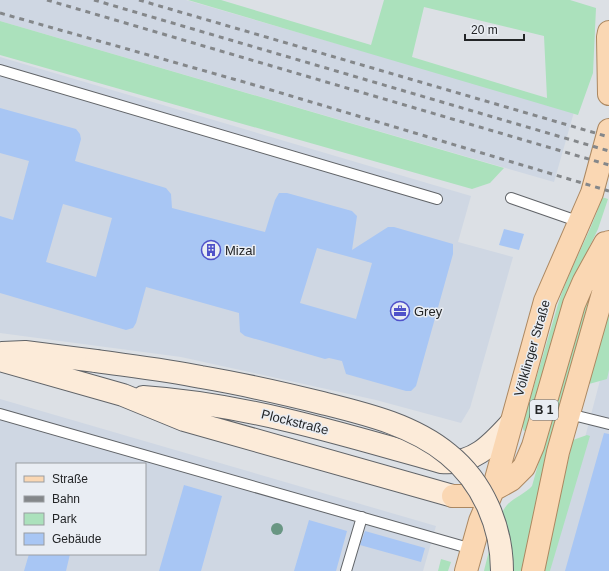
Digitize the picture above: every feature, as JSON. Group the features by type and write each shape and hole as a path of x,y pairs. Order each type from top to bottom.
{"main road":[{"path":"609,32 609,94"},
{"name":"Völklinger Straße","path":"466,571 480,521 493,490 545,301 592,192 609,130"},
{"name":"B 1","path":"453,496 474,496 493,490 511,480 524,467 533,446 574,304 584,281 609,236"},
{"name":"B 1","path":"533,571 558,452 606,294 609,242"},
{"path":"0,354 25,352 200,376 279,393 355,412 398,425 427,439 448,454 465,469 479,489 490,510 498,532 502,556 502,571"},
{"name":"Plockstraße","path":"0,360 124,395 184,420 453,496"},
{"name":"Plockstraße","path":"124,395 178,399 241,409 310,425 441,462 453,463 463,462 478,454 493,443 511,423"},
{"path":"453,496 470,509 480,521"}],"lane":[{"path":"0,70 437,199"},
{"path":"511,198 580,222"},
{"path":"0,414 472,549"},
{"path":"569,414 609,424"},
{"path":"346,571 362,517"}],"shaded area":[{"path":"0,0 186,0 574,112 554,182 0,21"},
{"path":"0,57 471,196 458,242 513,257 470,408 461,423 376,400 181,357 0,333"},
{"path":"609,346 609,571 550,571"},
{"path":"0,399 436,526 423,571 0,571"}],"green space":[{"path":"188,0 221,0 371,45 384,0 570,0 596,8 593,73 578,115","holes":["424,7 544,36 547,98 412,57"]},
{"path":"0,21 504,168 490,183 472,189 0,55"},
{"path":"602,197 608,199 598,229 575,277 528,430 524,431 523,423 559,301"},
{"path":"590,290 594,291 526,571 484,571 493,536 503,510 507,505 532,486 585,300"},
{"path":"609,310 609,370 607,379 589,384"},
{"path":"587,435 590,436 550,571 542,571 573,440"},
{"path":"441,559 451,562 448,571 438,571"}],"building":[{"name":"Mizal","path":"0,108 76,129 80,134 81,139 75,161 166,188 171,194 172,208 265,232 275,200 279,193 287,193 352,211 357,216 352,250 388,227 394,227 453,244 453,254 416,386 411,391 406,391 346,374 342,361 329,358 325,359 245,336 240,332 239,313 146,287 136,323 133,328 126,330 0,293 0,216 13,220 29,161 0,153","holes":["63,204 112,218 96,277 46,262","317,248 372,263 356,319 300,303"]},
{"path":"504,229 524,234 519,250 499,245"},
{"path":"604,433 609,434 609,571 565,571"},
{"path":"184,485 222,496 201,571 159,571"},
{"path":"309,520 347,531 336,571 294,571"},
{"path":"365,531 425,548 421,562 360,545"},
{"path":"29,555 70,555 66,571 24,571"}],"railway":[{"path":"47,0 609,165"},
{"path":"94,0 609,151"},
{"path":"139,0 609,137"},
{"path":"0,13 251,84 609,191"}],"place":[{"name":"Mizal","path":"211,250"},
{"name":"Grey","path":"400,311"}]}
